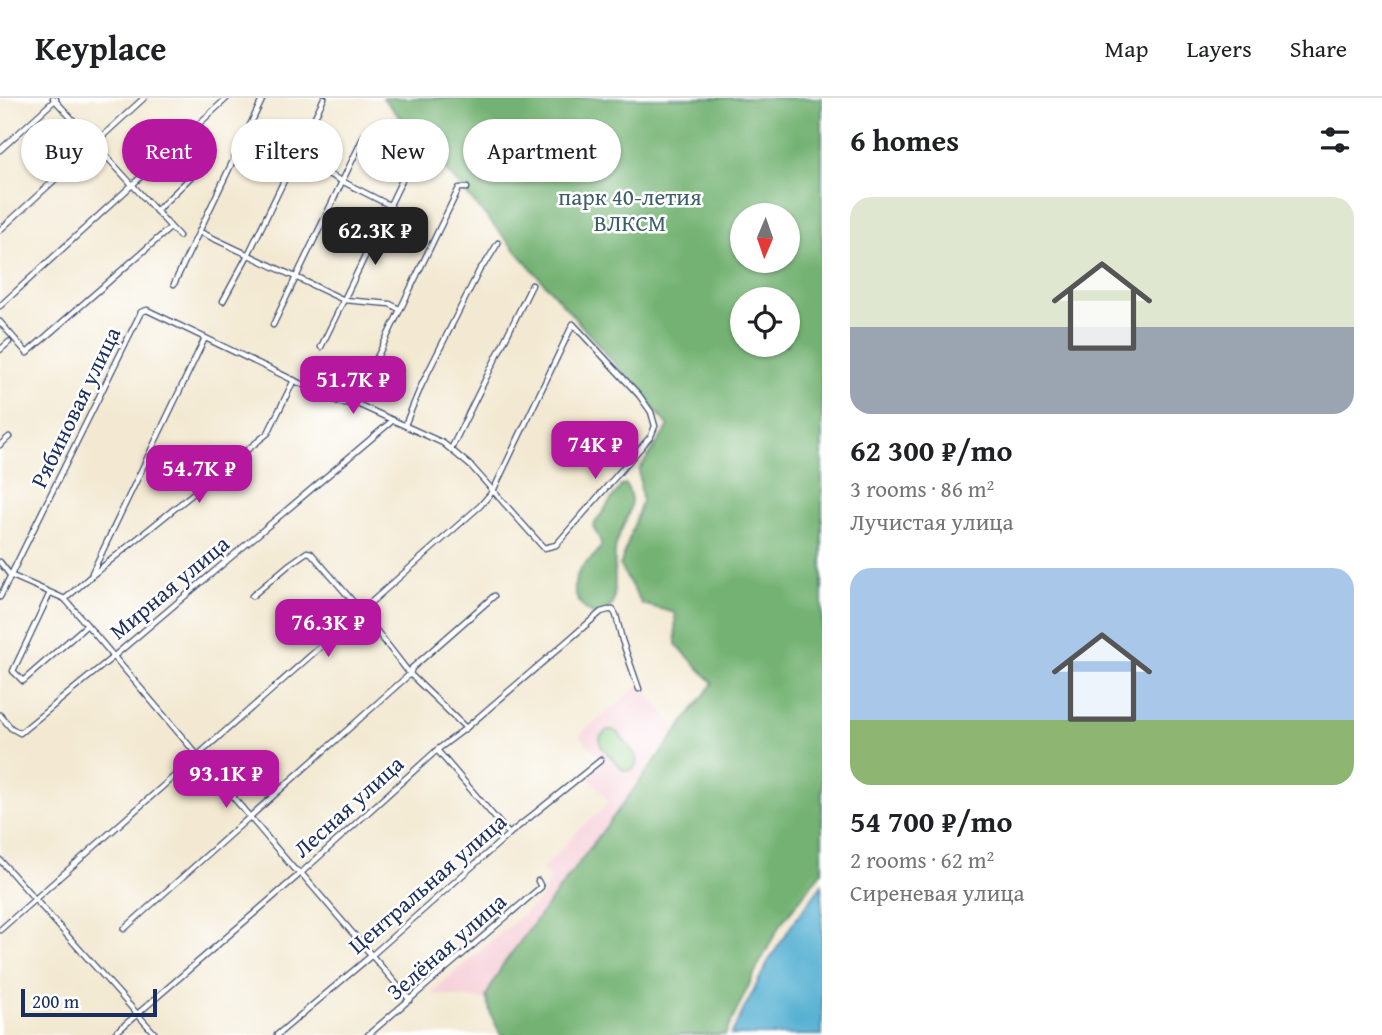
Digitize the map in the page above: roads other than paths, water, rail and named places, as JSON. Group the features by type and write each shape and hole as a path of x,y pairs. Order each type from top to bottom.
{"street":[{"path":"108,131 144,98"},
{"path":"0,306 227,98"},
{"path":"253,119 263,98"},
{"path":"313,119 324,98"},
{"path":"0,150 55,99 72,119"},
{"path":"273,326 357,152"},
{"path":"108,159 179,236"},
{"path":"174,284 231,167"},
{"path":"344,181 391,206"},
{"path":"0,230 52,182"},
{"path":"156,211 186,182"},
{"path":"223,301 282,182"},
{"path":"321,347 401,182"},
{"path":"355,403 460,188 467,188"},
{"path":"0,322 27,353 170,228"},
{"path":"200,232 344,300 390,304 399,309"},
{"path":"405,425 422,384 480,269 498,243"},
{"path":"451,449 531,285"},
{"name":"Рябиновая улица","path":"0,597 141,312 147,310 205,338"},
{"path":"0,930 480,506 493,491 573,324 639,395 651,412 655,426 651,436 556,545 544,548 493,491 472,467 434,437 355,403 341,403 205,338 90,577"},
{"path":"0,350 9,342"},
{"path":"65,599 268,433 294,380"},
{"name":"Мирная улица","path":"0,715 11,728 20,733 393,421"},
{"path":"0,445 9,437"},
{"path":"252,596 290,564 307,552 311,553 362,612 410,674 466,728"},
{"path":"0,562 10,575 65,599 249,817 411,1000"},
{"path":"50,593 13,671 23,681 87,625"},
{"path":"124,929 494,596"},
{"name":"Лесная улица","path":"113,1035 301,873 437,750 601,612 611,610 616,615 621,640 639,688"},
{"path":"437,750 509,834"},
{"name":"Центральная улица","path":"277,1035 509,834 601,760"},
{"path":"0,860 156,1035"},
{"name":"Зелёная улица","path":"368,1035 541,887 538,881"}],"water":[{"path":"822,885 822,1035 731,1035 768,962"}],"park label":[{"name":"парк 40-летия ВЛКСМ","path":"630,209"}]}
